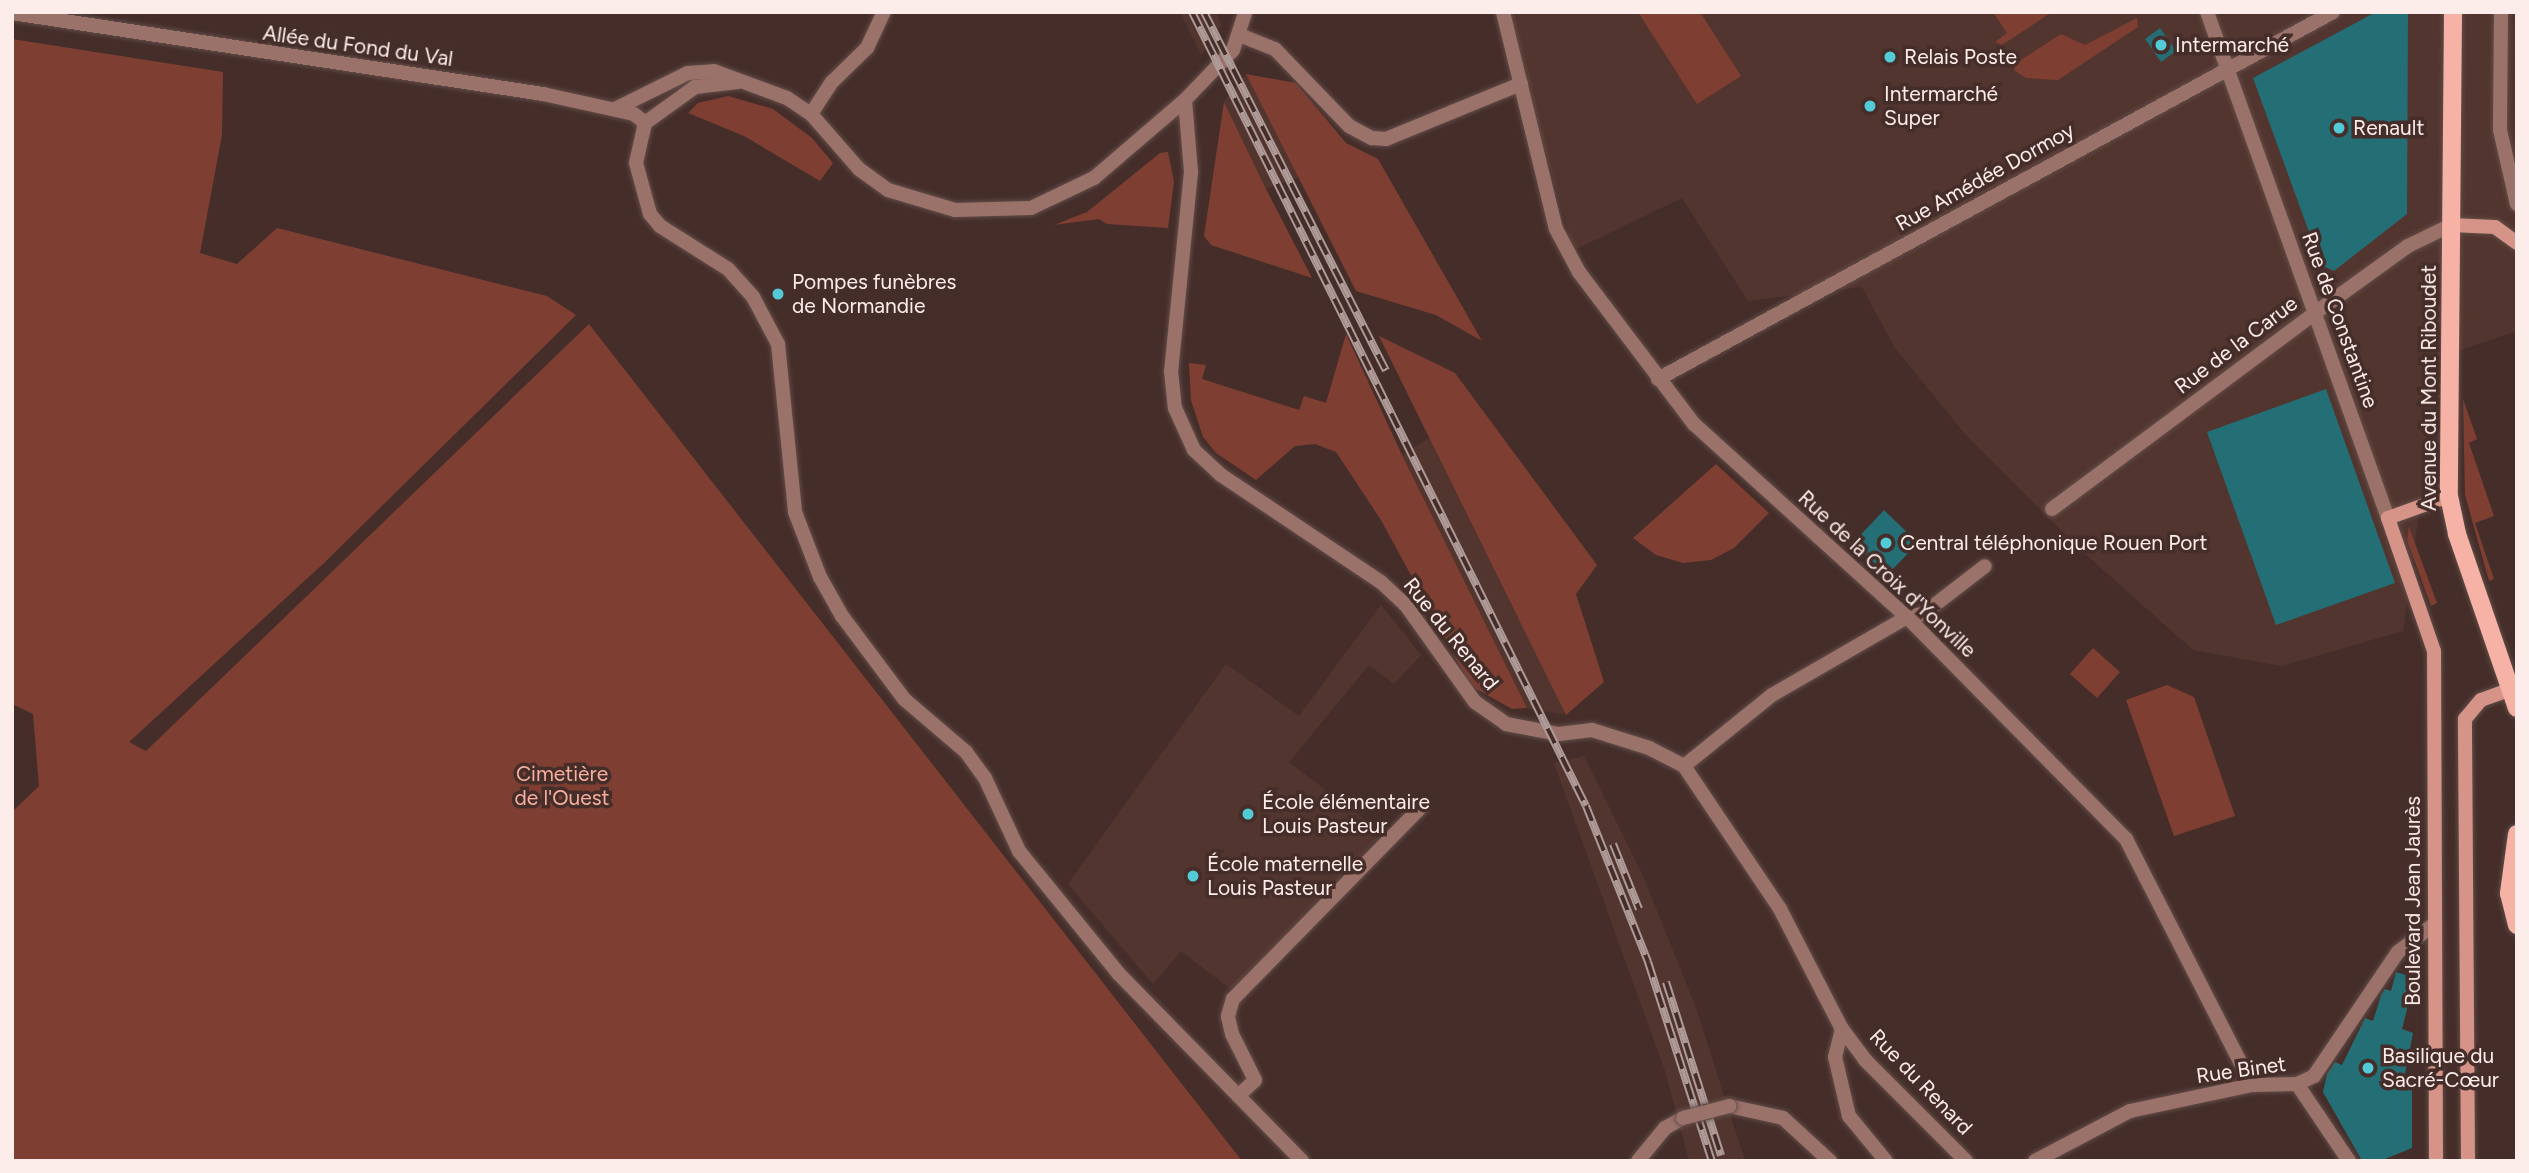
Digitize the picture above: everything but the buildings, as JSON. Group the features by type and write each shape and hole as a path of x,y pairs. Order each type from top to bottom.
{"main road":[{"name":"Avenue du Mont Riboudet","path":"2453,12 2449,496 2457,534 2517,708"},
{"path":"2452,225 2496,227 2517,243"},
{"path":"2388,518 2449,496"},
{"name":"Rue de Constantine","path":"2388,518 2433,642"},
{"name":"Boulevard Jean Jaurès","path":"2433,642 2432,925 2436,1161"},
{"path":"2468,1161 2465,719 2481,700 2511,689"},
{"path":"2517,834 2509,893 2517,925"}],"street":[{"path":"811,114 832,82 867,48 884,12"},
{"path":"615,109 649,95 688,73 714,71 747,82 811,114 859,169 888,190 955,210 990,213 1069,195 1185,100 1221,66 1241,36 1245,12"},
{"name":"Rue de la Croix d'Yonville","path":"1503,12 1565,251 1658,379 1714,444 1907,617 2126,839 2252,1085"},
{"name":"Rue de Constantine","path":"2207,12 2388,518"},
{"name":"Rue Amédée Dormoy","path":"1658,379 2333,12"},
{"path":"2501,12 2500,130 2517,204"},
{"name":"Allée du Fond du Val","path":"12,13 615,109 645,123"},
{"path":"1241,36 1275,50 1349,127 1372,138 1386,139 1521,84"},
{"path":"747,82 695,87 645,123 636,163 650,214 660,226 728,268 753,297 778,344 795,512 816,568 842,616 904,699 966,752 985,778 1019,851 1118,973 1301,1161"},
{"name":"Rue du Renard","path":"1185,100 1190,182 1171,371 1175,408 1194,450 1221,475 1381,582 1405,604 1475,702 1506,724 1559,734 1592,730 1649,748 1684,766 1780,909 1842,1029 1865,1060 1966,1161"},
{"name":"Rue de la Carue","path":"2052,509 2408,246 2452,225"},
{"path":"1684,766 1772,695 1907,617 1923,614 1984,566"},
{"path":"1238,1096 1255,1080 1232,1034 1228,1016 1233,999 1421,807"},
{"name":"Rue Binet","path":"2035,1161 2130,1111 2252,1085 2297,1084 2314,1076 2398,952 2432,925"},
{"path":"1842,1029 1835,1057 1849,1116 1886,1161"},
{"path":"2297,1084 2349,1161"},
{"path":"1638,1161 1665,1128 1683,1118 1729,1106 1783,1118 1830,1161"}],"shaded area":[{"path":"1180,12 1216,12 1222,25 1201,55"},
{"path":"1505,12 2517,12 2517,331 2440,357 2403,631 2282,666 2193,650 2082,551 1965,434 1895,348 1862,287 1748,301 1682,198 1574,250"},
{"path":"1246,74 1300,177 1266,189 1224,102"},
{"path":"1429,438 1566,715 1527,708 1402,455"},
{"path":"1381,605 1421,655 1394,684 1369,665 1289,762 1382,833 1233,991 1181,951 1153,984 1068,884 1226,664 1299,716"},
{"path":"1584,756 1643,876 1696,1008 1745,1161 1689,1161 1666,1074 1554,763"}],"green space":[{"path":"1638,12 1700,12 1741,76 1697,104"},
{"path":"1993,12 2052,12 2002,45 1995,42 2007,33"},
{"path":"2137,18 2138,27 2058,80 2026,78 2014,70 2016,63 2061,34 2085,45"},
{"name":"Cimetière de l'Ouest","path":"12,39 223,72 222,135 200,253 237,264 277,228 547,296 576,315 324,563 129,742 146,751 589,324 1242,1161 12,1161 12,812 39,786 33,714 12,704"},
{"path":"1246,74 1296,83 1346,143 1378,159 1482,341 1436,315 1356,291"},
{"path":"728,96 773,109 812,138 833,163 820,181 744,136 688,113 698,103"},
{"path":"1224,102 1312,278 1211,245 1204,236"},
{"path":"1168,152 1174,182 1168,228 1107,224 1099,219 1054,225 1087,212 1160,153"},
{"path":"1346,334 1402,455 1527,708 1512,709 1471,686 1381,520 1336,452 1315,444 1295,446 1256,480 1216,453 1203,437 1191,400 1189,363 1206,365 1202,379 1299,410 1304,396 1326,403"},
{"path":"1379,336 1455,373 1597,565 1576,594 1604,682 1566,715"},
{"path":"2463,399 2477,439 2469,443 2494,516 2475,523 2494,579 2489,581 2465,495"},
{"path":"1716,464 1769,513 1734,548 1711,560 1683,563 1656,555 1633,538"},
{"path":"2409,527 2437,603 2431,606 2407,540"},
{"path":"2093,648 2120,672 2097,698 2070,674"},
{"path":"2167,685 2194,697 2235,816 2174,836 2126,700"}],"railway":[{"path":"1192,12 1586,806 1648,962 1712,1161"},
{"path":"1204,12 1386,371"},
{"path":"1613,844 1639,909"},
{"path":"1666,982 1721,1155"}],"place":[{"name":"Intermarché","path":"2161,45"},
{"name":"Relais Poste","path":"1890,57"},
{"name":"Intermarché Super","path":"1870,106"},
{"name":"Renault","path":"2339,128"},
{"name":"Pompes funèbres de Normandie","path":"778,294"},
{"name":"Central téléphonique Rouen Port","path":"1886,543"},
{"name":"École élémentaire Louis Pasteur","path":"1248,814"},
{"name":"École maternelle Louis Pasteur","path":"1193,876"},
{"name":"Basilique du Sacré-Cœur","path":"2368,1068"}]}
